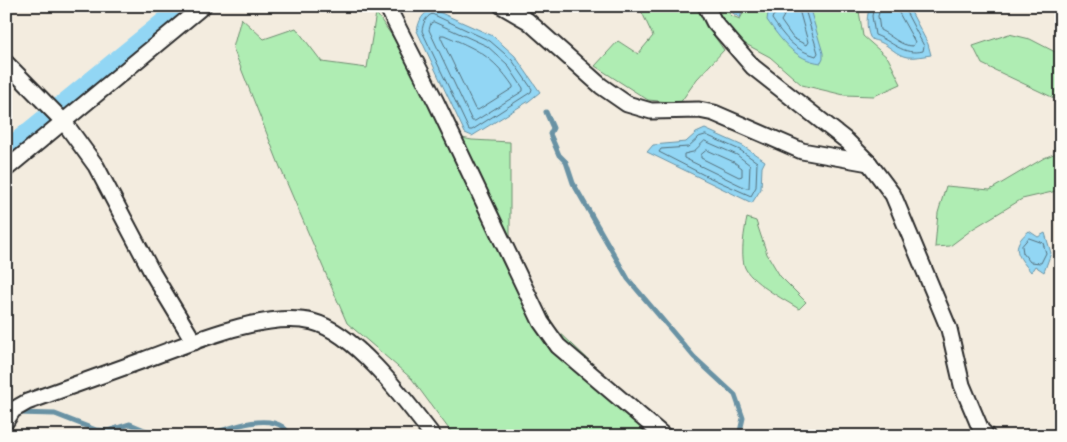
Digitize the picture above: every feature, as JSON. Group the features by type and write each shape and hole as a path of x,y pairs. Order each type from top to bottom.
{"street":[{"path":"6,169 56,115 204,6"},
{"path":"387,6 436,102 541,322 558,346 664,436"},
{"path":"502,6 528,21 601,86 627,104 651,111 699,110 714,113 802,151 869,163"},
{"path":"706,6 714,22 753,67 847,141 869,163 893,195 949,329 962,385 980,430 987,436"},
{"path":"6,63 56,115 96,166 153,274 194,342"},
{"path":"10,415 27,402 194,342 246,326 284,320 314,322 337,333 353,344 372,363 433,436"}],"green space":[{"path":"639,6 696,6 705,23 724,50 697,79 680,103 648,100 595,66 618,41 638,54 653,36"},
{"path":"722,6 732,16 740,19 747,6 865,6 859,11 863,36 888,58 901,84 874,96 844,95 802,85 770,57 742,42 714,7"},
{"path":"376,13 402,50 446,135 472,140 510,142 510,251 556,329 644,412 664,436 454,436 412,379 347,323 280,167 233,48 241,18 264,39 296,28 322,62 367,68"},
{"path":"1009,34 1030,39 1061,55 1061,104 1056,99 982,64 973,46"},
{"path":"1061,151 1061,190 1022,199 974,228 950,246 935,247 938,213 946,186 990,190 1044,158"},
{"path":"747,218 756,221 767,254 780,276 806,302 799,309 759,284 747,271 744,265 743,254"}],"water":[{"path":"728,6 744,6 740,18 730,11"},
{"path":"779,6 809,6 823,53 821,63 804,58 783,42 767,20 768,13"},
{"path":"871,6 908,6 928,44 931,55 907,57 872,39 869,34 867,21"},
{"path":"432,9 493,36 515,56 540,92 529,101 472,136 465,133 417,31 422,18"},
{"path":"705,129 743,146 765,161 762,167 761,189 752,203 647,152 653,145 686,142 696,133"},
{"path":"1029,231 1038,237 1045,233 1051,253 1044,272 1035,266 1031,272 1019,256 1017,247 1019,242"}],"waterway":[{"path":"6,150 183,6"},
{"path":"546,112 553,128 550,134 559,155 566,162 573,183 628,279 694,357 735,395 743,418 739,436"},
{"path":"16,413 55,414 96,430 108,431 130,424 159,436"},
{"path":"205,436 255,422 275,423 283,427 291,436"}]}
